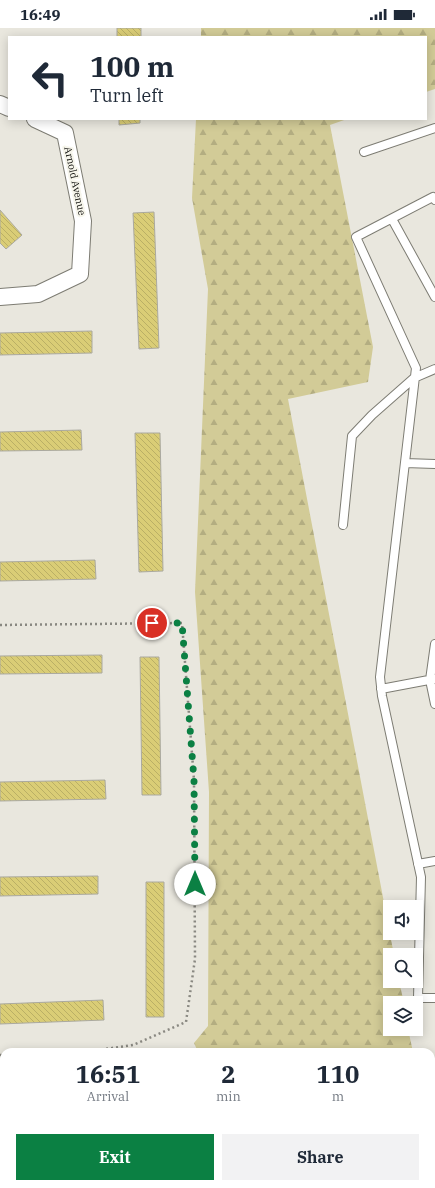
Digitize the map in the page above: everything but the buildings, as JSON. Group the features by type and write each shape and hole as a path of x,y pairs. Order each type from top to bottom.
{"street":[{"name":"Arnold Avenue","path":"0,297 38,294 80,274 83,221 65,133 37,120"}],"lane":[{"path":"364,152 435,128"},
{"path":"435,200 433,197 356,238 416,368 380,677 381,689 421,877 418,998 435,998"},
{"path":"392,218 435,297"},
{"path":"343,524 352,436 372,415 414,378 435,369"},
{"path":"405,463 435,464"},
{"path":"435,644 432,679 435,704"},
{"path":"381,689 432,679"},
{"path":"418,864 435,861"}],"path":[{"path":"0,625 182,623 194,780 195,959 186,1022 133,1045 112,1048"}],"green space":[{"path":"201,28 435,28 435,89 427,92 427,36 201,36"},
{"path":"196,120 344,120 330,125 373,347 368,382 288,399 384,900 383,940 391,940 393,948 383,948 383,988 401,988 402,996 383,996 383,1036 410,1036 412,1048 196,1048 194,1043 208,1026 209,792 195,592 208,289 192,198"}],"route":[{"path":"152,623 182,623 194,780 195,884"}]}
